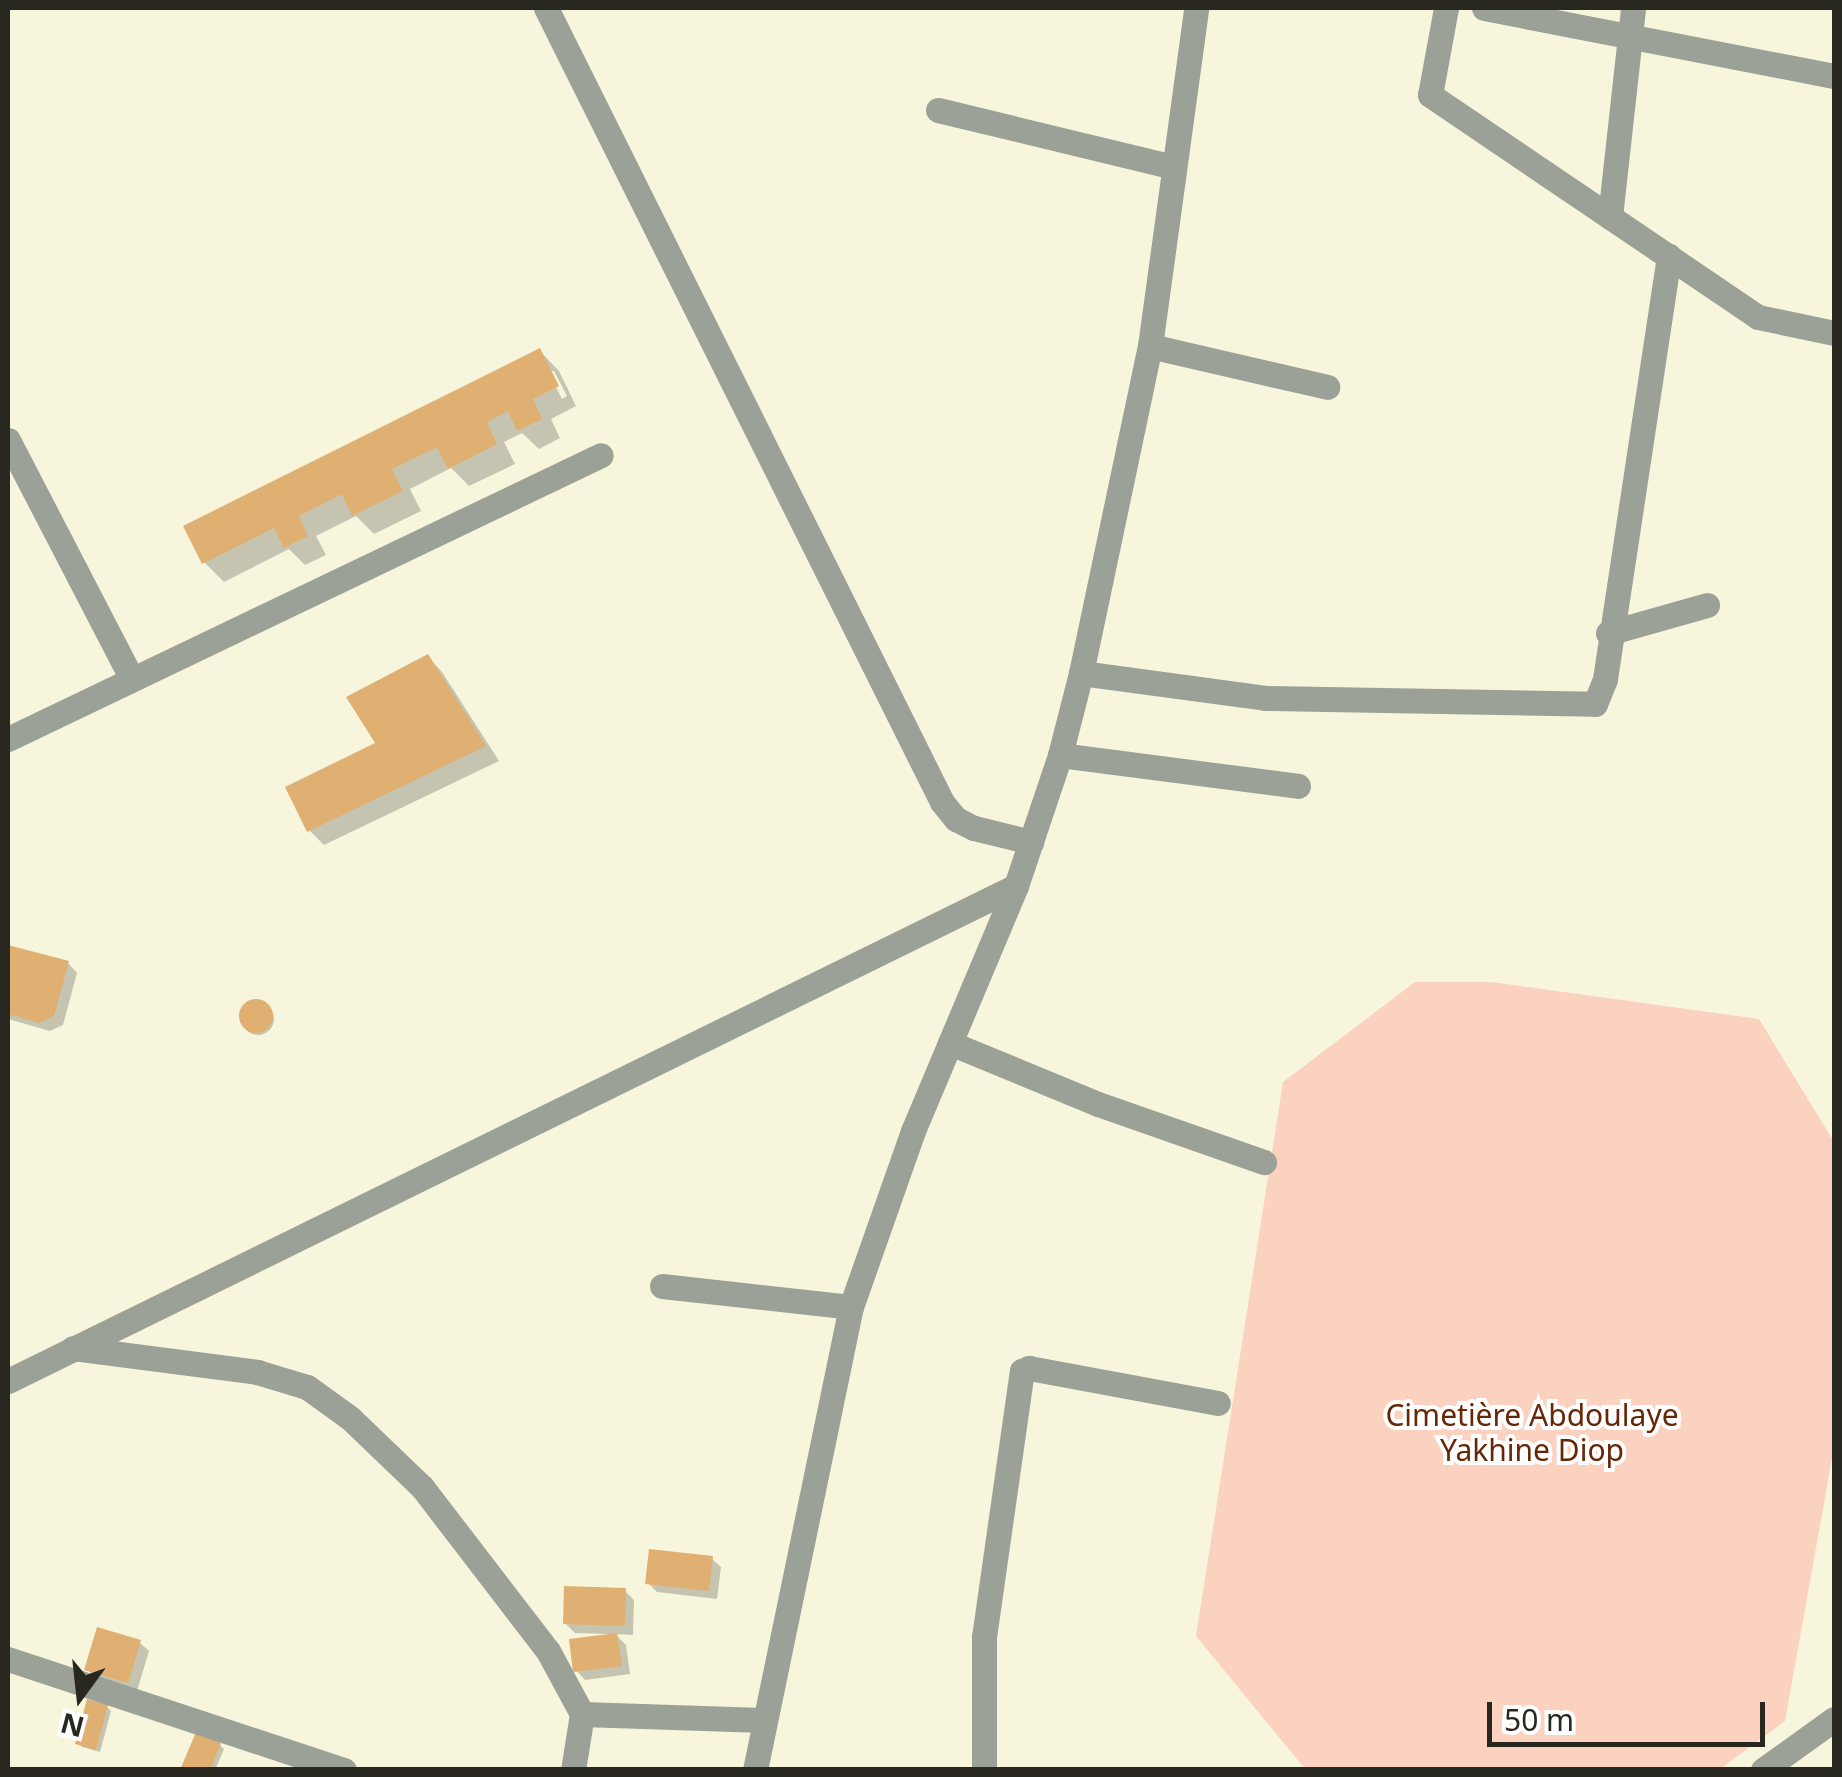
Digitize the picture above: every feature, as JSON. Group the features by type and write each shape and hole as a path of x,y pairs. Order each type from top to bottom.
{"street":[{"path":"755,1770 850,1307 913,1131 1016,886 1060,755 1081,673 1150,346 1196,8"},
{"path":"1446,8 1430,95 1758,316 1834,333"},
{"path":"1484,8 1834,76"},
{"path":"1610,216 1627,33 1633,8"},
{"path":"550,11 942,802 956,819 974,828 1031,842"},
{"path":"938,110 1173,167"},
{"path":"1081,673 1265,698 1595,704 1605,679 1608,633 1668,256"},
{"path":"1150,346 1327,387"},
{"path":"8,440 132,679"},
{"path":"8,738 601,455"},
{"path":"1608,633 1707,605"},
{"path":"1060,755 1298,786"},
{"path":"8,1381 1016,886"},
{"path":"950,1043 1098,1104 1264,1162"},
{"path":"662,1286 850,1307"},
{"path":"72,1348 257,1372 308,1387 350,1418 422,1487 548,1651 582,1714 573,1770"},
{"path":"984,1770 984,1637 1022,1371 1029,1368 1218,1403"},
{"path":"8,1659 344,1770"},
{"path":"582,1714 763,1720"},
{"path":"1763,1770 1834,1719"}],"green space":[{"name":"Cimetière Abdoulaye Yakhine Diop","path":"1415,982 1491,982 1759,1019 1834,1142 1834,1447 1785,1721 1720,1769 1305,1769 1196,1636 1283,1082"}],"building":[{"path":"540,348 559,386 533,399 542,419 517,431 508,411 487,422 497,444 448,469 437,447 392,469 403,491 352,516 342,494 299,516 308,536 284,548 274,528 202,564 183,526"},
{"path":"428,654 486,746 307,832 285,787 375,743 346,697"},
{"path":"8,945 69,961 54,1016 39,1023 8,1014"},
{"path":"256,999 268,1004 273,1016 268,1028 256,1033 244,1028 239,1016 244,1004"},
{"path":"649,1549 713,1556 709,1591 645,1584"},
{"path":"564,1586 626,1588 625,1626 563,1624"},
{"path":"97,1627 141,1640 128,1683 84,1670"},
{"path":"617,1633 622,1666 573,1672 569,1639"},
{"path":"87,1699 108,1705 96,1750 75,1744"},
{"path":"196,1732 221,1743 210,1770 180,1770"}]}
